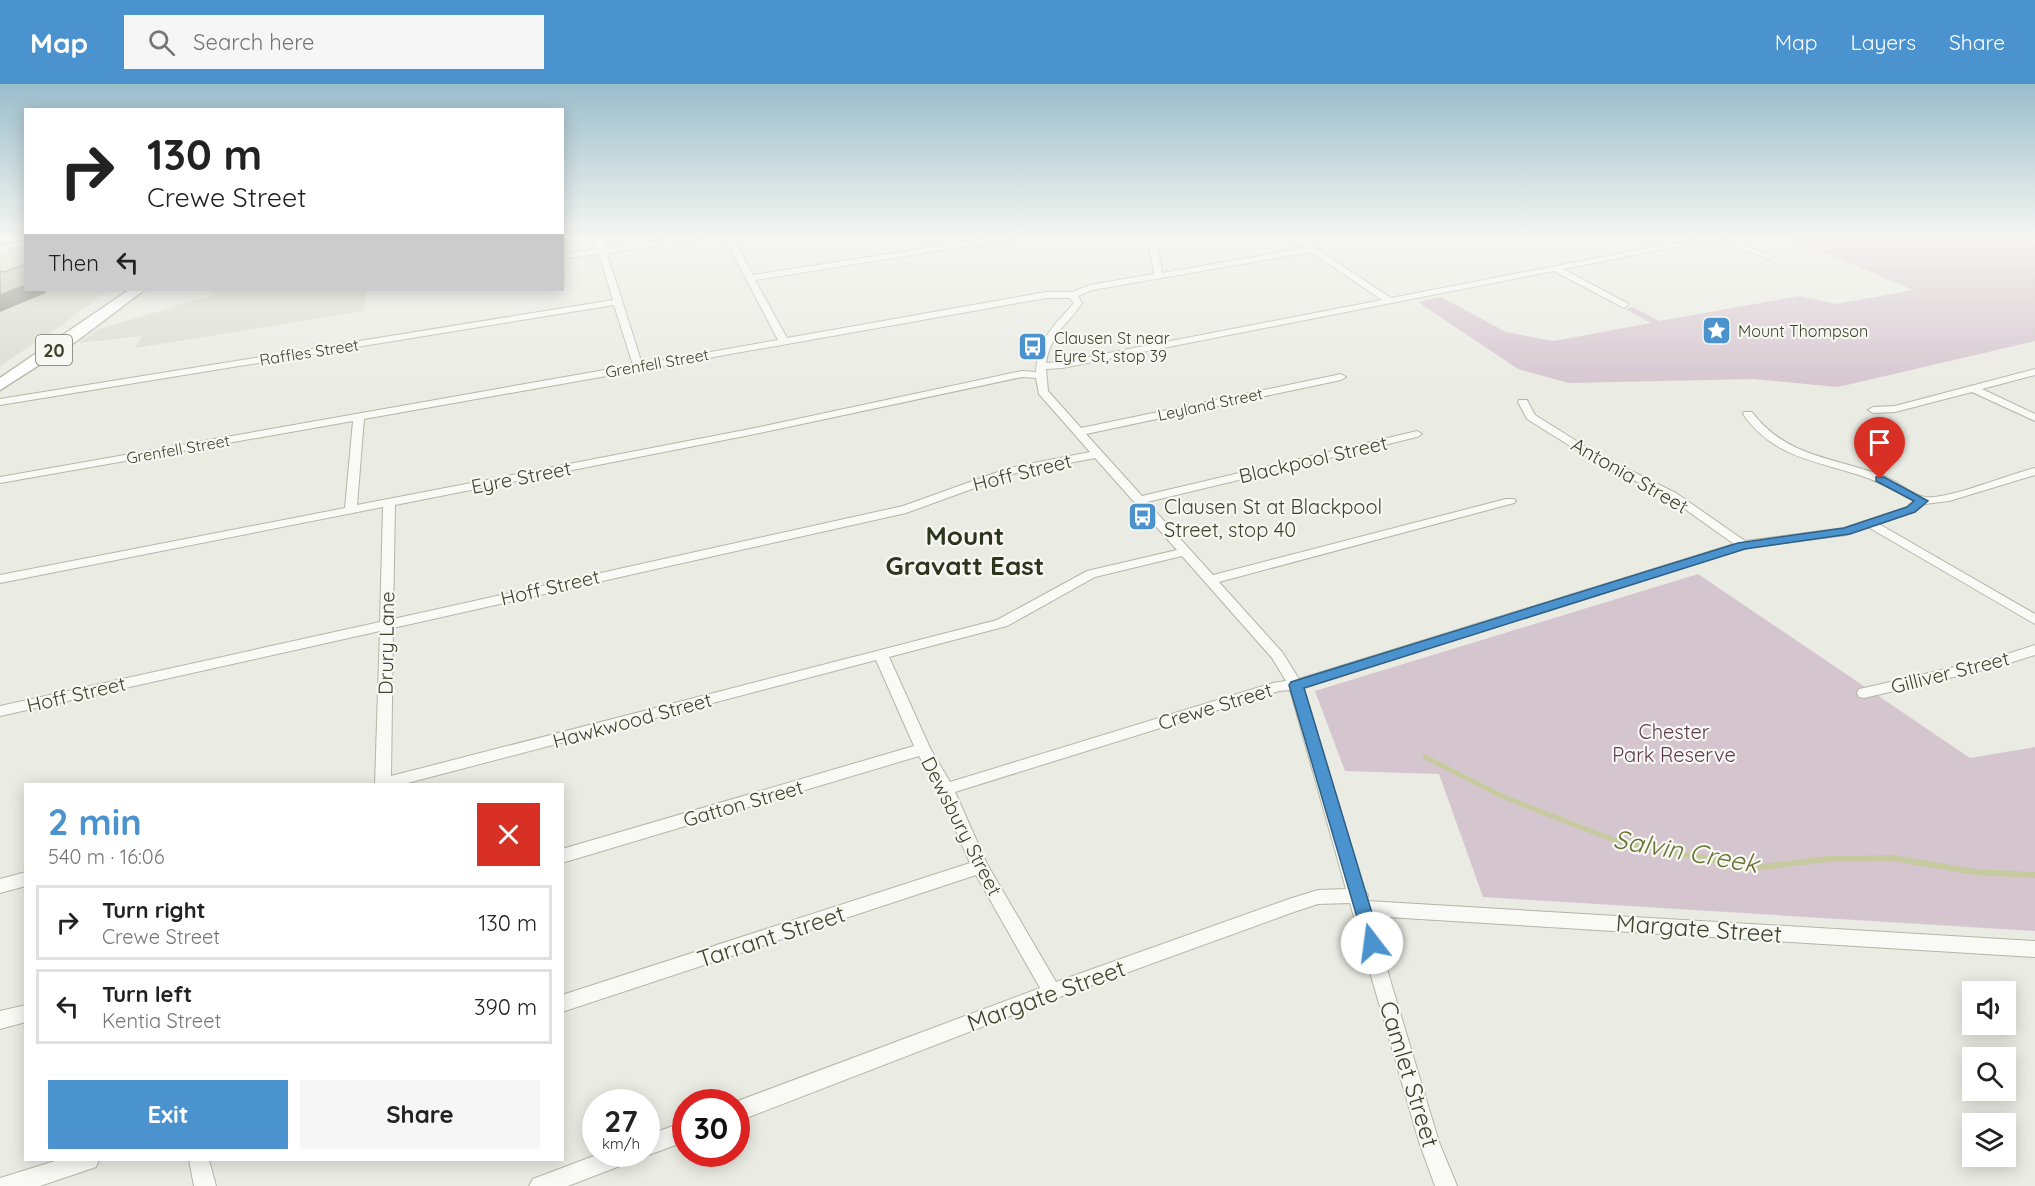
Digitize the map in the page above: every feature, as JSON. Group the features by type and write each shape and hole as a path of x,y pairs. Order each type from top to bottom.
{"main road":[{"name":"20","path":"0,376 121,291"},
{"name":"20","path":"0,385 73,337 136,291"}],"street":[{"path":"612,286 638,367"},
{"path":"754,286 784,342"},
{"name":"Grenfell Street","path":"0,480 1046,295 1073,295 1099,286"},
{"path":"1368,286 1390,301"},
{"name":"Eyre Street","path":"0,579 750,432 1062,365 1466,286"},
{"path":"1589,286 1624,305"},
{"path":"1042,370 1043,353 1052,333 1078,303 1073,295"},
{"name":"Raffles Street","path":"0,402 617,302"},
{"name":"Camlet Street","path":"1042,370 1043,392 1277,655 1296,685 1409,1076 1444,1185"},
{"path":"1873,410 1895,409 2035,372"},
{"name":"Leyland Street","path":"1079,432 1341,377"},
{"path":"1974,389 2035,418"},
{"name":"Antonia Street","path":"1523,402 1532,417 1596,458 1672,495 1743,545"},
{"path":"1748,414 1755,425 1793,451 1880,479 1922,501"},
{"path":"351,510 359,416"},
{"name":"Blackpool Street","path":"1139,501 1418,434"},
{"name":"Hoff Street","path":"0,711 906,508 1013,470 1097,454"},
{"name":"Crewe Street","path":"946,789 1278,686 1296,685 1743,545 1845,531 1911,509 1922,501 1945,499 2035,471"},
{"path":"1210,580 1510,501"},
{"name":"Drury Lane","path":"383,783 389,502"},
{"path":"1871,524 2035,620"},
{"name":"Hawkwood Street","path":"387,783 1002,622 1091,574 1185,552"},
{"name":"Gilliver Street","path":"1864,693 2000,661 2035,650"},
{"name":"Dewsbury Street","path":"881,655 923,749 946,789 980,867 1052,992"},
{"name":"Gatton Street","path":"564,855 923,749"},
{"name":"Tarrant Street","path":"564,1003 980,867"},
{"path":"0,886 24,880"},
{"name":"Margate Street","path":"750,1107 1052,992 1318,897 2035,949"},
{"path":"0,1020 24,1014"},
{"path":"7,1186 85,1161"},
{"path":"199,1161 205,1186"},
{"path":"540,1186 591,1167"}],"shaded area":[{"path":"0,286 24,286 24,291 107,291 62,325 0,366"},
{"path":"211,291 366,291 364,311 135,348 142,336 79,343 99,329 217,294"}],"green space":[{"path":"1905,286 2035,286 2035,341 1838,387 1754,379 1569,383 1518,369 1418,302 1441,297 1506,332 1554,341 1651,323 1625,309 1633,307 1659,321 1799,296 1836,304 1913,290"},
{"name":"Chester Park Reserve","path":"1698,574 1970,758 2035,747 2035,931 1483,897 1439,774 1345,771 1315,691"}],"building":[{"path":"0,286 22,286 0,295"}],"waterway":[{"name":"Salvin Creek","path":"1425,757 1506,798 1614,840 1696,857"},
{"name":"Salvin Creek","path":"1689,855 1753,868 1829,859 1892,858 1975,872 2035,875"}],"place":[{"name":"Mount Thompson","path":"1717,331"},
{"name":"Clausen St near Eyre St, stop 39","path":"1033,347"},
{"name":"Clausen St at Blackpool Street, stop 40","path":"1143,517"}],"district":[{"name":"Mount Gravatt East","path":"965,550"}],"route":[{"path":"1372,943 1296,685 1743,545 1845,531 1911,509 1922,501 1880,479"}]}
